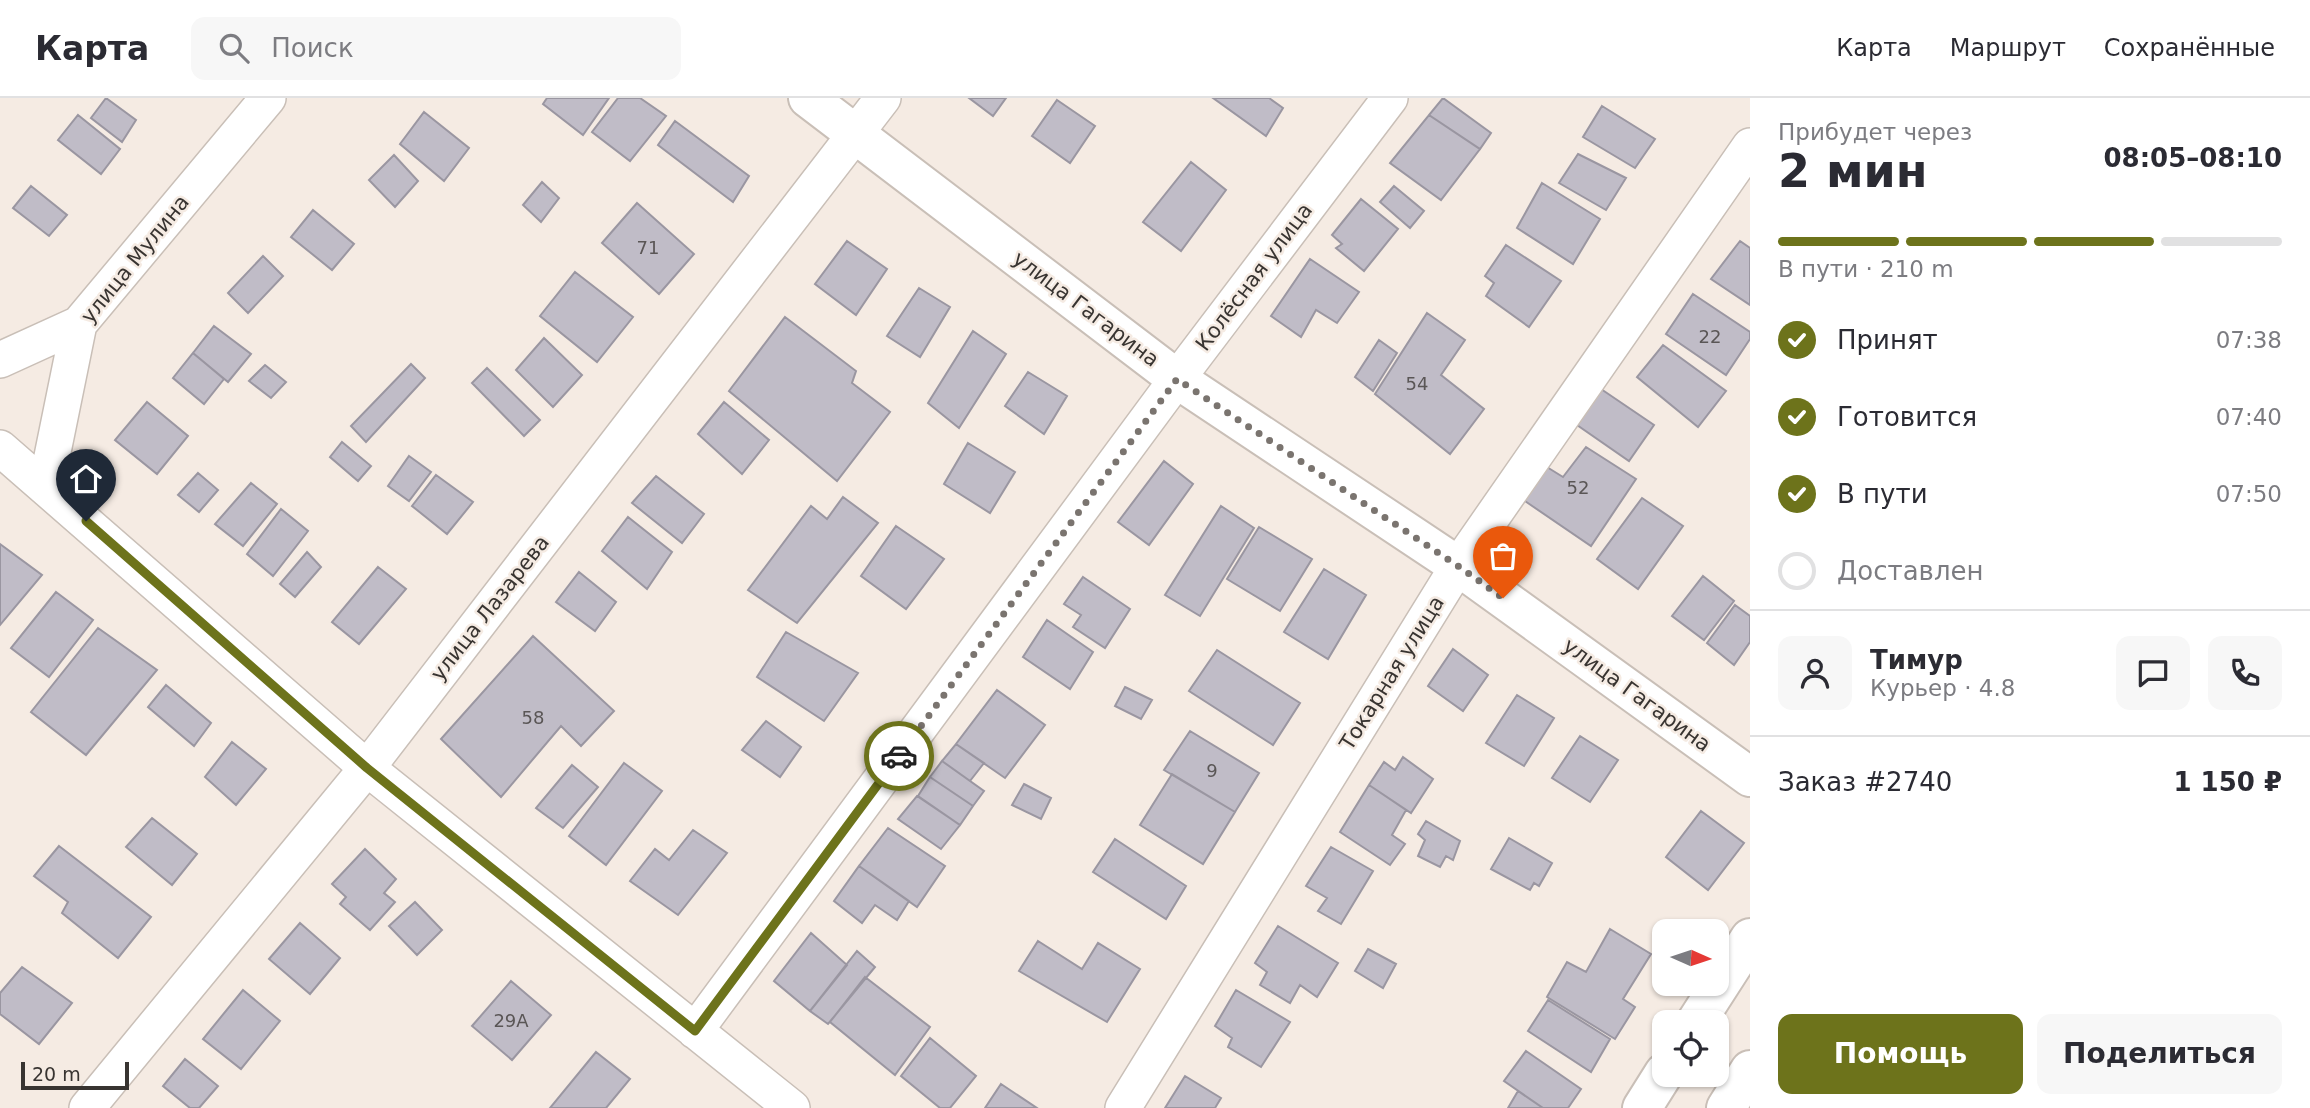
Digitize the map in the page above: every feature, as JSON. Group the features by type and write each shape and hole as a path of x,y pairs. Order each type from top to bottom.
{"street":[{"name":"улица Мулина","path":"46,486 79,324 268,98"},
{"name":"улица Гагарина","path":"808,98 1177,379 1458,566 1750,776"},
{"name":"улица Лазарева","path":"87,1108 367,768 883,98"},
{"name":"Колёсная улица","path":"695,1031 1177,379 1390,98"},
{"name":"Токарная улица","path":"1123,1108 1458,566 1750,146"},
{"path":"0,360 79,324"},
{"path":"0,448 367,768 792,1108"},
{"path":"1704,1010 1750,938"},
{"path":"1726,1108 1750,1070"},
{"path":"1642,1108 1655,1087"}],"building":[{"path":"106,98 136,120 122,142 91,118"},
{"path":"547,98 609,98 583,135 543,104"},
{"path":"618,98 640,98 666,116 630,161 592,132"},
{"path":"969,98 1006,98 993,116"},
{"path":"1213,98 1269,98 1283,108 1266,136"},
{"path":"1443,98 1491,133 1480,149 1429,115"},
{"path":"1057,100 1095,126 1070,163 1032,136"},
{"path":"1602,106 1655,139 1635,168 1583,137"},
{"path":"424,112 469,148 444,181 400,144"},
{"path":"78,115 120,149 101,174 58,140"},
{"path":"1429,115 1480,149 1441,200 1390,163"},
{"path":"675,121 749,176 733,202 658,145"},
{"path":"1578,154 1626,178 1606,210 1559,183"},
{"path":"394,155 418,181 395,207 369,180"},
{"path":"1191,162 1226,190 1181,251 1143,222"},
{"path":"542,182 559,198 541,222 523,205"},
{"path":"1542,183 1600,219 1573,264 1517,228"},
{"path":"31,186 67,215 49,236 13,208"},
{"path":"1394,186 1424,211 1410,228 1380,202"},
{"path":"1361,199 1398,229 1364,271 1336,248 1342,244 1332,235"},
{"path":"637,203 694,254 659,294 602,243"},
{"path":"313,210 354,244 332,270 291,237"},
{"path":"847,241 887,269 856,315 815,284"},
{"path":"1740,241 1750,248 1750,305 1711,279"},
{"path":"1506,245 1561,281 1529,327 1486,296 1494,283 1485,276"},
{"path":"263,256 283,276 248,313 228,293"},
{"path":"1310,259 1359,292 1337,323 1316,310 1301,337 1271,316"},
{"path":"575,272 633,317 597,362 540,316"},
{"path":"919,288 950,307 920,357 887,336"},
{"path":"1693,294 1750,332 1750,339 1726,375 1666,334"},
{"path":"1427,313 1465,340 1441,375 1484,409 1450,454 1375,394"},
{"path":"785,317 856,371 852,383 890,412 837,481 729,391"},
{"path":"214,326 251,354 228,382 193,353"},
{"path":"973,331 1006,354 959,428 928,403"},
{"path":"544,338 582,375 553,407 516,370"},
{"path":"1379,340 1397,353 1373,391 1355,377"},
{"path":"1663,345 1726,391 1698,427 1637,377"},
{"path":"193,353 224,379 204,404 173,378"},
{"path":"411,364 425,378 366,442 351,426"},
{"path":"265,365 286,382 271,398 249,381"},
{"path":"487,368 540,420 524,436 472,383"},
{"path":"1028,372 1067,396 1044,434 1005,406"},
{"path":"1601,389 1654,425 1629,461 1577,425"},
{"path":"147,402 188,436 157,474 115,440"},
{"path":"724,402 769,440 742,474 698,434"},
{"path":"342,442 371,466 358,481 330,457"},
{"path":"968,443 1015,472 990,513 944,484"},
{"path":"1586,447 1636,479 1591,546 1519,497 1542,464 1563,477"},
{"path":"409,456 431,472 409,501 388,486"},
{"path":"1164,461 1193,484 1149,545 1118,522"},
{"path":"198,473 218,490 199,512 178,495"},
{"path":"436,475 473,502 447,534 412,506"},
{"path":"656,476 704,514 682,543 632,503"},
{"path":"251,483 277,504 243,546 215,524"},
{"path":"843,497 878,523 797,623 748,590 811,506 827,519"},
{"path":"1642,498 1683,526 1638,589 1597,559"},
{"path":"1221,506 1254,528 1200,616 1165,595"},
{"path":"281,509 308,531 273,576 247,554"},
{"path":"628,517 672,552 647,589 602,551"},
{"path":"896,526 944,559 906,609 861,576"},
{"path":"1259,527 1312,559 1280,611 1227,579"},
{"path":"0,544 42,575 0,625"},
{"path":"307,552 321,567 295,597 280,584"},
{"path":"378,567 406,589 359,644 332,622"},
{"path":"1324,569 1366,595 1328,659 1284,632"},
{"path":"579,572 616,602 595,631 556,602"},
{"path":"1703,576 1734,601 1704,640 1672,616"},
{"path":"1083,577 1130,609 1105,648 1073,627 1081,615 1064,604"},
{"path":"56,592 93,620 49,677 11,648"},
{"path":"1735,605 1750,616 1750,642 1734,665 1707,643"},
{"path":"1047,620 1093,652 1070,689 1023,657"},
{"path":"98,628 157,670 86,755 31,712"},
{"path":"786,632 858,673 824,721 757,677"},
{"path":"533,636 614,711 581,746 561,726 501,797 441,739"},
{"path":"1453,649 1488,675 1463,711 1428,686"},
{"path":"1217,650 1300,703 1273,745 1189,691"},
{"path":"166,685 211,723 194,746 148,707"},
{"path":"1125,687 1152,700 1141,719 1115,706"},
{"path":"997,690 1045,725 1005,778 956,744"},
{"path":"1517,695 1554,718 1524,766 1486,743"},
{"path":"766,721 801,747 780,777 742,750"},
{"path":"1190,731 1259,773 1235,812 1164,770"},
{"path":"1580,736 1618,760 1590,802 1552,778"},
{"path":"232,742 266,769 236,805 205,777"},
{"path":"956,744 984,763 970,781 942,761"},
{"path":"1403,757 1433,779 1411,813 1369,785 1384,762 1395,770"},
{"path":"942,761 984,791 973,806 930,777"},
{"path":"624,763 662,791 606,865 569,836"},
{"path":"572,765 598,787 563,828 536,808"},
{"path":"1172,774 1235,812 1203,864 1140,825"},
{"path":"930,777 973,806 960,825 918,796"},
{"path":"1024,784 1051,798 1041,819 1012,805"},
{"path":"1369,785 1406,810 1392,835 1405,844 1390,865 1340,832"},
{"path":"917,796 960,825 941,849 898,819"},
{"path":"1701,811 1744,843 1708,890 1666,857"},
{"path":"152,818 197,854 172,885 126,847"},
{"path":"1426,821 1460,841 1453,860 1446,856 1440,867 1418,856 1425,840 1418,834"},
{"path":"888,828 945,866 917,907 859,866"},
{"path":"693,830 727,853 678,915 630,881 655,849 669,860"},
{"path":"1509,838 1552,863 1539,886 1534,883 1530,890 1491,869"},
{"path":"1115,839 1186,886 1166,919 1093,872"},
{"path":"59,846 151,917 118,958 62,913 68,902 34,876"},
{"path":"1331,847 1373,871 1341,924 1318,911 1327,898 1306,886"},
{"path":"365,849 396,879 384,893 395,902 370,930 340,904 346,897 332,884"},
{"path":"859,866 909,901 897,920 875,905 862,923 834,901"},
{"path":"415,902 442,930 417,955 389,926"},
{"path":"300,923 340,958 310,994 269,959"},
{"path":"1278,926 1338,963 1317,997 1300,985 1290,1003 1260,985 1267,972 1255,963"},
{"path":"1610,929 1651,954 1623,999 1635,1007 1615,1039 1547,997 1567,962 1586,972"},
{"path":"811,933 847,965 810,1011 774,981"},
{"path":"1038,941 1082,969 1098,943 1140,969 1107,1022 1019,971"},
{"path":"1368,949 1396,964 1383,988 1355,971"},
{"path":"857,951 875,967 828,1024 810,1011"},
{"path":"22,967 72,1003 39,1044 0,1014 0,993"},
{"path":"865,977 930,1027 895,1075 830,1022"},
{"path":"511,981 551,1015 512,1060 472,1026"},
{"path":"243,990 280,1021 241,1069 203,1039"},
{"path":"1236,990 1290,1022 1261,1067 1228,1047 1232,1038 1215,1026"},
{"path":"1548,1000 1610,1039 1591,1072 1528,1031"},
{"path":"930,1038 976,1076 950,1108 940,1108 901,1076"},
{"path":"1526,1051 1581,1089 1568,1108 1543,1108 1504,1081"},
{"path":"596,1052 630,1079 606,1108 550,1108"},
{"path":"185,1059 218,1086 199,1108 190,1108 163,1086"},
{"path":"1185,1076 1221,1098 1215,1108 1165,1108"},
{"path":"1001,1084 1037,1108 985,1108"},
{"path":"1518,1091 1543,1108 1508,1108"}],"way so far":[{"path":"899,756 1177,379 1503,598"}],"route":[{"path":"86,521 367,768 695,1031 899,756"}]}
